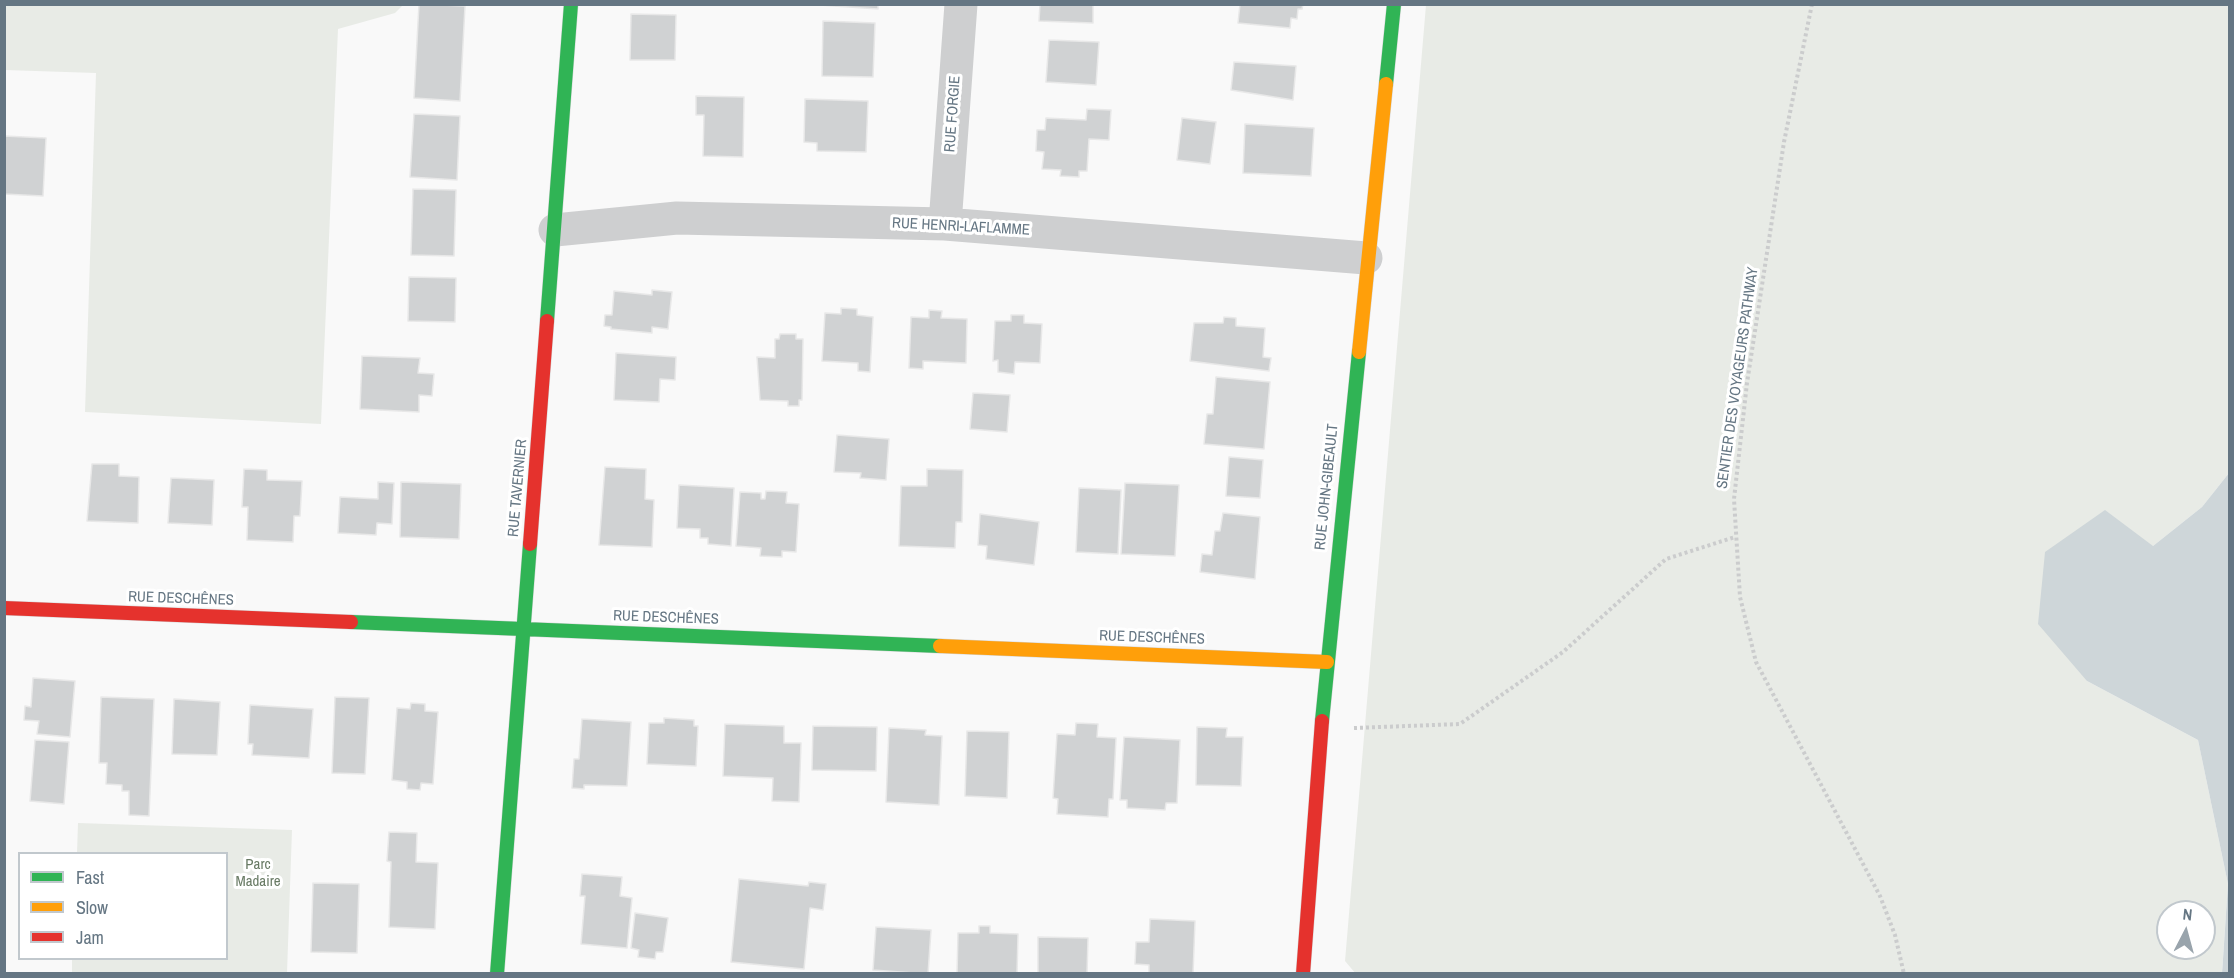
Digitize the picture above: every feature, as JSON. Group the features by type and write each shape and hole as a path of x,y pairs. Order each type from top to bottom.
{"street":[{"name":"RUE TAVERNIER","path":"497,974 555,230 570,4"},
{"name":"RUE FORGIE","path":"945,224 961,4"},
{"name":"RUE JOHN-GIBEAULT","path":"1303,974 1327,662 1366,258 1394,4"},
{"name":"RUE HENRI-LAFLAMME","path":"555,230 677,218 945,224 1366,258"},
{"name":"RUE DESCHÊNES","path":"4,608 1327,662"}],"path":[{"name":"SENTIER DES VOYAGEURS PATHWAY","path":"1812,4 1784,142 1747,383 1734,499 1740,597 1756,662 1880,896 1895,935 1904,974"},
{"path":"1322,730 1460,724 1563,652 1666,559 1735,537"}],"green space":[{"path":"5,4 403,5 395,13 338,29 321,424 85,412 96,73 5,70"},
{"path":"1426,5 2229,5 2229,473 2202,507 2153,546 2087,681 2198,740 2228,884 2222,973 1356,974 1345,961"},
{"name":"Parc Madaire","path":"78,823 292,830 287,973 72,973 72,960 228,960 228,852 77,852"}],"shaded area":[{"path":"2229,473 2230,973 2222,974 2228,884 2198,740 2087,681 2038,624 2045,552 2105,510 2153,546 2202,507"}],"building":[{"path":"419,4 465,6 460,101 414,98"},
{"path":"805,4 878,4 878,9"},
{"path":"1040,4 1093,4 1093,23 1039,21"},
{"path":"1240,4 1303,4 1302,9 1298,9 1297,19 1291,18 1290,28 1238,23"},
{"path":"631,14 676,15 675,60 630,60"},
{"path":"823,21 875,23 873,77 822,76"},
{"path":"1049,40 1099,42 1096,85 1046,82"},
{"path":"1234,62 1296,66 1293,100 1231,90"},
{"path":"696,96 744,97 743,157 703,156 704,115 696,115"},
{"path":"805,99 868,101 866,152 817,151 817,143 804,142"},
{"path":"1087,109 1111,110 1109,140 1089,139 1087,171 1079,171 1079,177 1060,176 1061,170 1042,169 1044,152 1036,151 1037,130 1045,130 1046,118 1086,120"},
{"path":"414,114 460,116 457,180 410,177"},
{"path":"1182,118 1216,122 1210,164 1177,160"},
{"path":"1245,124 1314,128 1311,176 1243,173"},
{"path":"4,136 46,138 43,196 4,194"},
{"path":"413,189 456,190 454,256 411,255"},
{"path":"409,277 456,278 455,322 408,321"},
{"path":"652,290 672,292 668,329 652,327 652,333 611,329 611,327 604,326 605,315 612,315 614,291 652,295"},
{"path":"841,308 857,309 857,315 873,317 870,372 858,371 858,363 822,361 825,313 841,314"},
{"path":"929,310 942,311 941,318 967,319 966,363 923,361 923,369 909,368 911,317 929,318"},
{"path":"1011,315 1024,315 1024,323 1042,324 1040,363 1015,362 1014,374 998,372 998,360 993,361 995,321 1011,321"},
{"path":"1224,317 1236,318 1236,326 1265,328 1263,357 1271,358 1269,371 1190,361 1194,323 1223,323"},
{"path":"780,334 796,334 796,339 803,339 802,400 799,400 799,406 788,406 788,401 760,400 757,357 775,358 775,339 779,339"},
{"path":"616,353 676,357 675,380 660,379 659,402 614,400"},
{"path":"362,356 420,358 418,373 434,374 432,396 419,395 419,412 360,409"},
{"path":"1216,377 1270,382 1264,449 1204,444 1207,414 1213,414"},
{"path":"973,393 1010,395 1007,432 970,429"},
{"path":"837,435 889,439 886,480 860,478 861,473 834,472"},
{"path":"1229,457 1263,460 1260,498 1226,496"},
{"path":"92,464 119,464 119,476 139,477 138,523 87,521"},
{"path":"605,467 646,469 645,499 654,500 652,547 599,545"},
{"path":"244,469 267,470 267,480 302,481 300,516 294,516 293,542 247,540 248,507 242,507"},
{"path":"927,469 963,470 962,522 956,522 955,548 899,546 901,486 927,486"},
{"path":"171,478 214,480 212,525 168,523"},
{"path":"378,482 394,483 392,524 377,523 376,535 338,533 340,497 378,499"},
{"path":"401,482 461,484 459,539 400,537"},
{"path":"1125,483 1179,485 1175,556 1121,554"},
{"path":"679,485 734,488 731,546 708,544 708,538 700,538 700,529 677,528"},
{"path":"1079,488 1121,490 1118,554 1076,552"},
{"path":"766,491 787,492 786,503 799,504 796,552 782,551 782,557 760,556 761,548 736,546 740,492 761,493 761,499 765,499"},
{"path":"1223,513 1260,517 1255,579 1200,572 1202,554 1212,555 1215,531 1220,531"},
{"path":"980,514 1039,522 1034,565 986,559 987,546 978,545"},
{"path":"33,678 75,681 70,737 37,734 39,721 24,720 25,706 31,707"},
{"path":"101,697 154,699 149,816 129,815 129,791 122,791 122,785 106,784 107,763 99,763"},
{"path":"335,697 369,698 365,774 332,773"},
{"path":"174,699 220,702 217,755 172,754"},
{"path":"411,703 425,704 425,711 438,712 433,784 421,783 420,790 407,789 407,782 392,780 397,708 410,709"},
{"path":"250,705 313,709 309,758 252,755 253,744 248,744"},
{"path":"664,718 694,720 694,726 698,726 696,766 647,764 649,723 664,723"},
{"path":"582,719 631,722 627,786 584,785 584,789 572,788 574,759 579,759"},
{"path":"1076,723 1098,724 1097,737 1116,738 1113,799 1109,799 1108,817 1057,814 1058,799 1053,798 1057,734 1075,735"},
{"path":"725,724 784,726 784,743 801,743 799,802 772,801 773,778 723,776"},
{"path":"813,726 877,727 876,771 812,770"},
{"path":"1197,727 1227,728 1226,737 1243,737 1241,786 1196,785"},
{"path":"889,728 926,730 925,735 942,736 939,805 886,802"},
{"path":"967,731 1009,732 1007,798 965,796"},
{"path":"1124,737 1180,740 1177,803 1166,803 1165,810 1127,808 1127,800 1120,800"},
{"path":"35,740 69,742 64,804 30,801"},
{"path":"389,832 417,833 416,862 438,863 435,929 389,927 391,862 387,861"},
{"path":"582,874 622,877 620,896 632,898 627,948 581,944 585,896 580,896"},
{"path":"739,879 808,886 809,882 826,884 823,910 810,908 804,969 731,962"},
{"path":"313,883 359,884 357,953 311,952"},
{"path":"635,913 668,918 663,952 656,952 655,959 638,957 639,950 631,948"},
{"path":"1150,919 1195,921 1193,974 1149,974 1149,965 1135,964 1136,942 1149,942"},
{"path":"979,926 990,926 990,933 1018,934 1017,974 957,974 958,933 979,933"},
{"path":"876,927 931,930 928,974 873,970"},
{"path":"1038,937 1088,938 1087,974 1038,974"}],"traffic: fast":[{"path":"547,321 571,4"},
{"path":"1386,84 1394,4"},
{"path":"1322,721 1359,352"},
{"path":"497,974 530,544"},
{"path":"351,622 940,646"}],"traffic: slow":[{"path":"1359,352 1386,84"},
{"path":"940,646 1327,662"}],"traffic: jam":[{"path":"530,544 547,321"},
{"path":"4,608 351,622"},
{"path":"1303,974 1322,721"}]}
